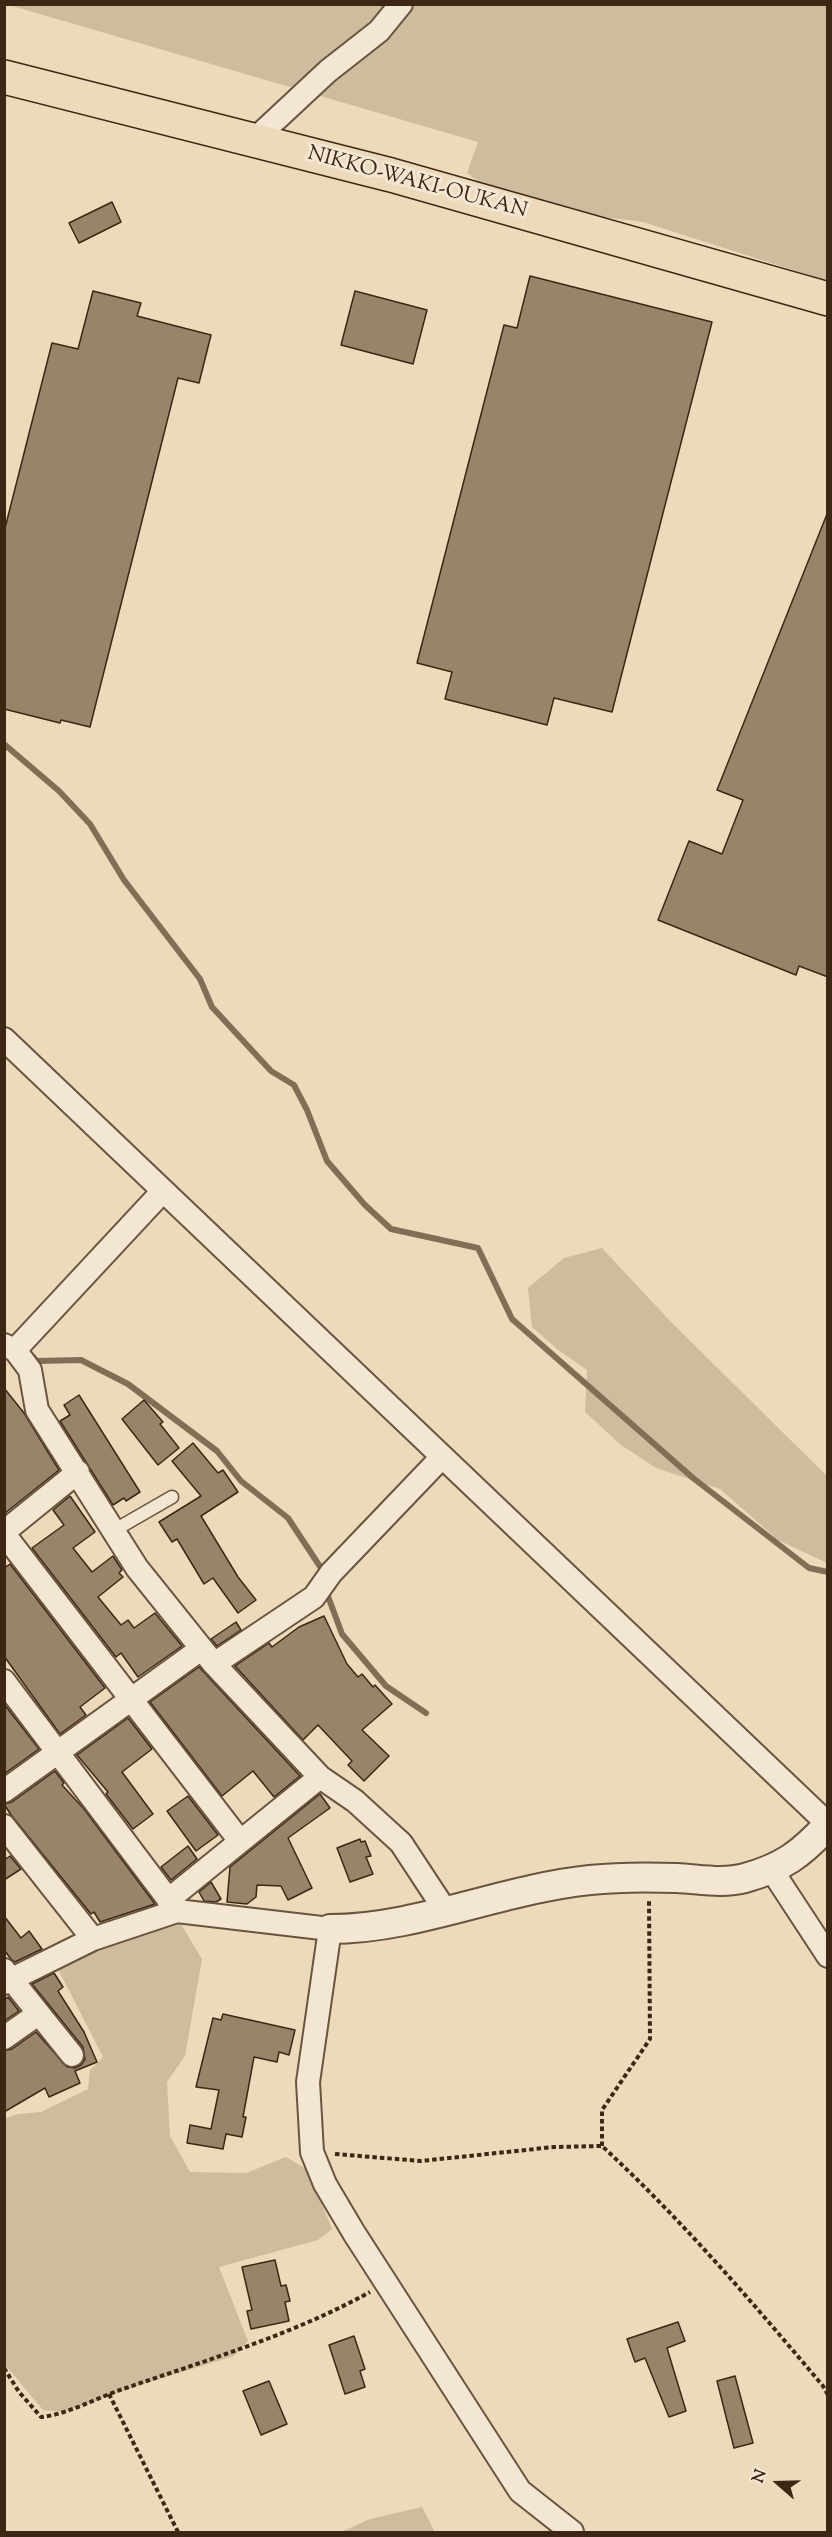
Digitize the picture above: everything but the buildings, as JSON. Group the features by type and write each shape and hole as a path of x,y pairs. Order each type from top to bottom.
{"highway":[{"name":"NIKKO-WAKI-OUKAN","path":"4,77 391,175 828,299"}],"street":[{"path":"254,140 328,70 378,31 401,4"},
{"path":"4,1038 828,1825 793,1859 743,1879 591,1880 538,1888 385,1926 330,1929 172,1905 4,1681"},
{"path":"163,1191 10,1347 30,1370 37,1410 137,1568 166,1601 207,1656 320,1777 355,1801 401,1843 445,1910"},
{"path":"4,1791 132,1699 314,1597 331,1573 442,1457"},
{"path":"78,1472 4,1533 240,1842"},
{"path":"72,2055 7,1977 172,1905 240,1842 320,1777"},
{"path":"4,1826 93,1939"},
{"path":"771,1869 828,1956"},
{"path":"330,1929 308,2082 312,2152 325,2184 520,2491 572,2532"},
{"path":"4,2038 38,2014"}],"lane":[{"path":"113,1531 172,1497"}],"path":[{"path":"602,2146 602,2110 650,2039 649,1878"},
{"path":"312,2152 421,2161 554,2147 602,2146 731,2277 823,2386 828,2395"},
{"path":"4,2368 19,2392 41,2416 53,2416 109,2394 291,2331 327,2316 387,2283"},
{"path":"109,2394 178,2532"}],"shaded area":[{"path":"9,5 827,5 827,281 643,222 596,216 493,192 467,173 478,142"},
{"path":"602,1248 672,1323 827,1476 827,1563 778,1540 720,1489 656,1468 621,1445 585,1412 587,1370 557,1349 532,1327 528,1288 564,1258"},
{"path":"179,1921 202,1959 185,2056 167,2082 170,2136 190,2172 246,2173 286,2157 308,2170 332,2229 318,2240 219,2267 248,2341 234,2356 143,2384 65,2412 43,2410 5,2367 5,2118 18,2114 41,2112 88,2089 90,2070 103,2057 58,1969 105,1942"},
{"path":"422,2507 435,2532 341,2532 370,2519"}],"waterway":[{"path":"4,744 59,791 90,824 124,880 200,979 212,1007 271,1071 294,1085 307,1110 327,1161 365,1205 391,1229 478,1248 512,1319 693,1478 809,1568 828,1572"},
{"path":"32,1356 37,1361 81,1360 128,1384 217,1451 241,1481 288,1518 321,1568"},
{"path":"326,1591 342,1634 386,1686 426,1713"}]}
